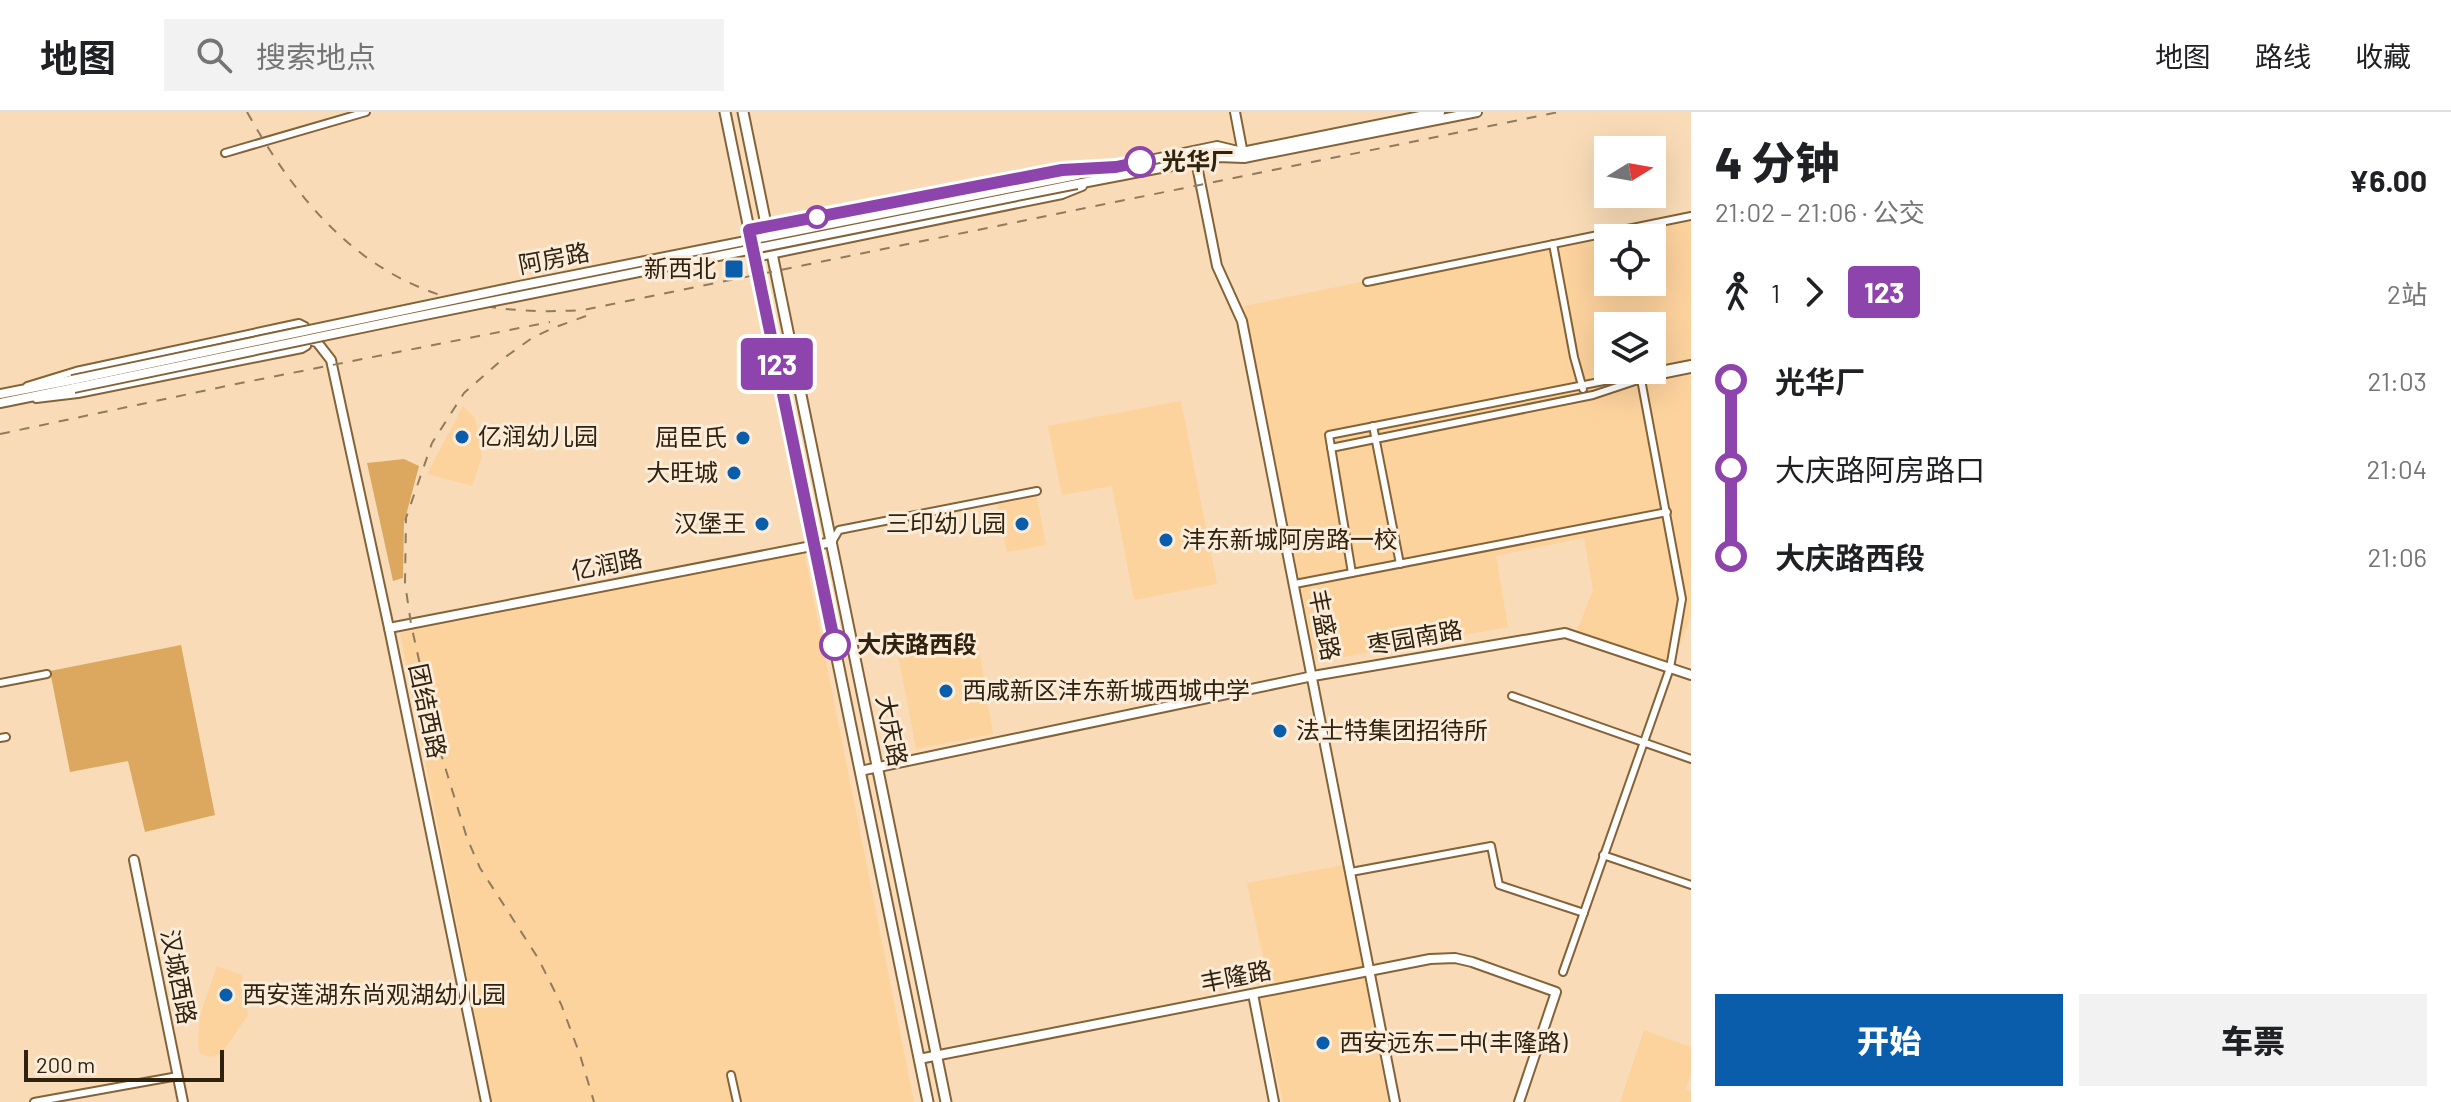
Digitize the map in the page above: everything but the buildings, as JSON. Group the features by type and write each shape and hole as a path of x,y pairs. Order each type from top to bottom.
{"main road":[{"name":"大庆路","path":"725,112 928,1102"},
{"name":"大庆路","path":"743,112 946,1102"}],"street":[{"path":"225,153 366,112"},
{"path":"1235,112 1243,155"},
{"name":"阿房路","path":"4,398 1077,180 1116,167 1217,146 1243,155 1440,112"},
{"name":"阿房路","path":"1077,180 1102,179 1477,112"},
{"name":"丰盛路","path":"1196,161 1217,266 1242,321 1395,1102"},
{"name":"阿房路","path":"749,230 1062,170 1116,167"},
{"name":"阿房路","path":"755,257 1062,194 1102,179"},
{"path":"1367,282 1691,216"},
{"path":"1553,244 1574,357 1585,396"},
{"path":"299,323 305,326 308,340 307,346 302,349 78,394 4,398 76,371 299,323"},
{"name":"团结西路","path":"308,340 317,342 331,360 486,1102"},
{"path":"1666,371 1691,366"},
{"path":"1352,573 1329,435 1594,383"},
{"path":"1331,448 1585,396 1620,384"},
{"path":"1563,972 1670,668 1682,599 1641,384"},
{"path":"1509,400 1511,411"},
{"path":"1451,411 1453,423"},
{"path":"1410,419 1412,432"},
{"path":"1373,426 1400,564"},
{"path":"832,542 839,530 1037,491"},
{"path":"1295,584 1667,512"},
{"name":"亿润路","path":"389,628 832,542"},
{"name":"枣园南路","path":"860,771 1313,676 1565,633 1691,675"},
{"path":"0,683 47,674"},
{"path":"1512,696 1691,759"},
{"path":"1351,872 1491,846 1499,885 1584,913"},
{"path":"1603,855 1691,885"},
{"name":"汉城西路","path":"134,860 183,1102"},
{"name":"丰隆路","path":"919,1059 1430,959 1455,958 1556,992 1519,1102"},
{"path":"1253,994 1274,1102"},
{"path":"731,1075 737,1102"},
{"path":"34,1102 178,1076"}],"shaded area":[{"path":"1691,214 1691,616 1673,665 1576,633 1593,590 1584,538 1496,556 1508,627 1316,662 1244,306 1594,234 1594,296 1666,296 1666,224 1642,224"},
{"name":"沣东新城阿房路一校","path":"1181,401 1217,584 1134,600 1112,486 1062,495 1048,426"},
{"name":"亿润幼儿园","path":"463,406 475,418 482,456 472,486 427,474"},
{"path":"404,459 419,466 404,523 403,578 393,581 367,463"},
{"name":"三印幼儿园","path":"1037,497 1046,545 1007,552 997,504"},
{"path":"804,551 914,1102 492,1102 400,633"},
{"name":"西咸新区沣东新城西城中学","path":"976,631 993,734 916,749 897,648"},
{"path":"181,645 215,815 145,832 128,761 70,772 50,671"},
{"name":"西安远东二中(丰隆路)","path":"1343,865 1388,1102 1283,1102 1257,983 1268,980 1247,883"},
{"name":"西安莲湖东尚观湖幼儿园","path":"217,966 242,975 248,1015 222,1053 211,1057 200,1054 198,1043 200,1015"},
{"path":"1644,1030 1691,1047 1691,1074 1686,1089 1691,1091 1691,1102 1620,1102"}],"railway":[{"path":"247,112 277,161 309,204 344,240 382,268 425,289 472,304 524,310 583,310 1559,112"},
{"path":"586,316 532,338 464,393 432,443 406,518 405,583 437,741 467,838 480,868 538,958 561,1004 594,1102"},
{"path":"0,434 550,322"}],"bus line":[{"name":"123","path":"835,645 749,230 1062,170 1116,167 1140,162"}],"place":[{"name":"光华厂","path":"1140,162"},
{"name":"新西北","path":"734,269"},
{"name":"亿润幼儿园","path":"462,437"},
{"name":"屈臣氏","path":"743,438"},
{"name":"大旺城","path":"734,473"},
{"name":"汉堡王","path":"762,524"},
{"name":"三印幼儿园","path":"1022,524"},
{"name":"沣东新城阿房路一校","path":"1166,540"},
{"name":"大庆路西段","path":"835,645"},
{"name":"西咸新区沣东新城西城中学","path":"946,691"},
{"name":"法士特集团招待所","path":"1280,731"},
{"name":"西安莲湖东尚观湖幼儿园","path":"226,995"},
{"name":"西安远东二中(丰隆路)","path":"1323,1043"}]}
